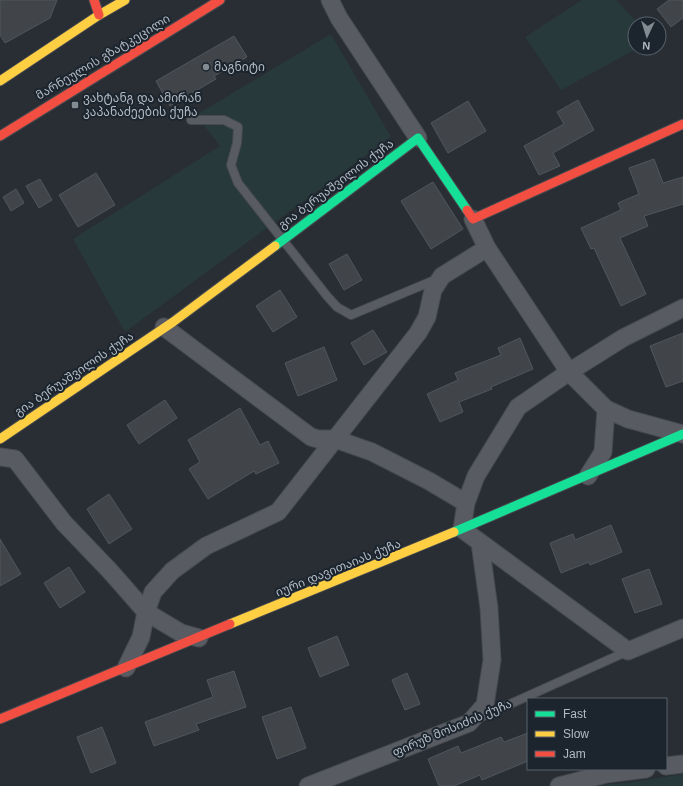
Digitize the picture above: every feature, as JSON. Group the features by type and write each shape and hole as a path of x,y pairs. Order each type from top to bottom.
{"main road":[{"path":"94,0 100,15"},
{"path":"0,81 125,0"},
{"name":"მარნეულის გზატკეცილი","path":"0,136 220,0"},
{"path":"418,138 474,219 683,124"},
{"name":"გია ბერუაშვილის ქუჩა","path":"0,440 164,327 418,138"},
{"name":"იური დავითაიას ქუჩა","path":"0,719 462,529 683,434"}],"street":[{"path":"330,0 339,18 418,138"},
{"path":"474,219 487,248 569,372 606,409 628,419 683,434"},
{"path":"126,668 141,637 146,612 153,592 172,571 206,546 278,512 418,333 427,317 433,290 442,276 487,248"},
{"path":"628,652 462,529 466,503 476,476 518,407 569,372 623,338 683,308"},
{"path":"164,327 311,437 318,439 335,439 379,456 429,480 466,503"},
{"path":"588,476 603,452 606,409"},
{"path":"0,457 15,459 64,523 110,571 146,612 181,633 199,638"},
{"path":"470,723 485,705 492,660 489,608 480,543"},
{"name":"ფირუზ მოსიძის ქუჩა","path":"628,652 683,628"},
{"name":"ფირუზ მოსიძის ქუჩა","path":"308,786 470,723"},
{"path":"667,766 683,764"},
{"path":"559,786 606,774 638,770"}],"lane":[{"path":"191,120 224,120 238,126 237,143 231,165 238,183 337,307 351,315 442,276"},
{"name":"ფირუზ მოსიძის ქუჩა","path":"470,723 628,652"}],"shaded area":[{"path":"582,0 617,0 631,16 627,16 627,54 561,90 525,37"},
{"path":"331,34 391,137 125,332 73,239 220,146 196,115"},
{"path":"683,774 683,786 590,786 633,782"}],"building":[{"path":"0,0 57,0 50,18 5,43 0,35"},
{"path":"669,0 683,0 683,18 671,27 667,22 667,16 662,16 657,9"},
{"name":"მაგნიტი","path":"234,36 247,57 214,76 216,79 170,106 156,81"},
{"path":"578,100 594,130 553,153 560,166 539,175 524,146 564,124 557,112"},
{"path":"468,101 486,131 448,153 431,123"},
{"path":"654,159 663,183 683,177 683,204 644,216 648,226 620,238 646,294 621,306 594,248 591,249 581,228 621,210 618,203 639,194 629,168"},
{"path":"96,173 115,205 78,227 59,195"},
{"path":"40,179 52,200 39,208 26,186"},
{"path":"433,182 463,229 431,249 401,201"},
{"path":"16,189 24,203 11,211 3,197"},
{"path":"347,254 362,280 344,290 329,264"},
{"path":"280,290 297,317 273,332 256,306"},
{"path":"373,330 387,352 364,365 351,343"},
{"path":"683,333 683,381 666,387 650,346"},
{"path":"520,338 533,369 491,387 492,389 459,402 463,412 440,422 427,394 458,380 455,373 501,355 498,348"},
{"path":"324,347 337,380 298,396 285,363"},
{"path":"165,400 177,418 139,444 127,425"},
{"path":"240,408 260,445 268,441 279,463 256,474 254,471 208,499 189,469 200,462 188,440"},
{"path":"109,494 132,529 109,544 87,509"},
{"path":"611,525 622,552 590,565 589,562 561,573 550,543 573,534 575,540"},
{"path":"0,539 21,574 0,586"},
{"path":"69,567 85,592 60,608 44,583"},
{"path":"649,569 662,604 635,613 622,579"},
{"path":"337,636 349,665 320,677 308,648"},
{"path":"234,671 246,707 196,724 199,730 154,746 145,722 213,697 207,680"},
{"path":"407,673 420,704 405,710 392,680"},
{"path":"291,707 306,748 277,759 262,717"},
{"path":"102,727 116,763 91,773 77,737"},
{"path":"527,733 527,761 482,780 480,775 454,786 439,786 428,759 458,746 461,753 501,737 504,742"}],"traffic: fast":[{"path":"275,246 418,138 467,210"},
{"path":"454,532 683,434"}],"traffic: slow":[{"path":"0,81 99,15 125,0"},
{"path":"0,439 173,322 275,246"},
{"path":"230,624 454,532"}],"traffic: jam":[{"path":"94,0 99,15"},
{"path":"0,136 220,0"},
{"path":"467,210 473,219 683,124"},
{"path":"0,719 230,624"}],"place":[{"name":"მაგნიტი","path":"206,67"},
{"name":"ვახტანგ და ამირან კაპანაძეების ქუჩა","path":"75,105"}]}
